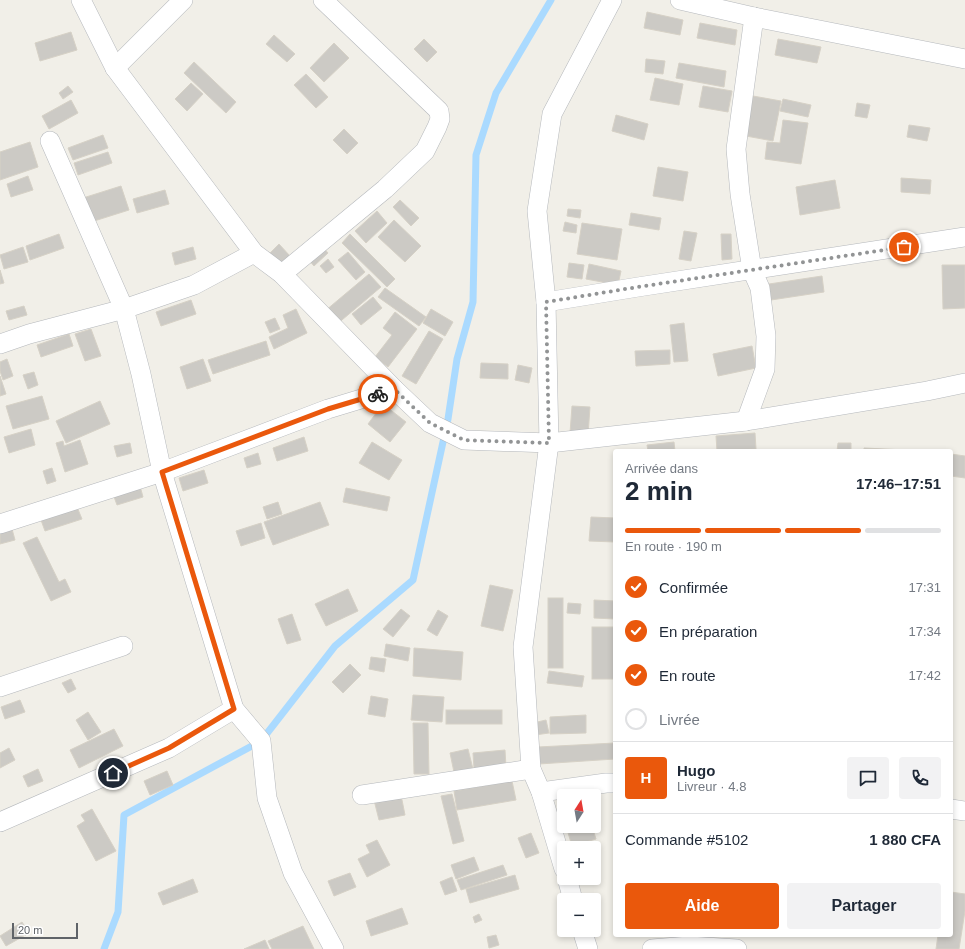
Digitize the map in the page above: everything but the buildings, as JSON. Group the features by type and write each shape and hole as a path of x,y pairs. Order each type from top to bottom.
{"street":[{"path":"81,0 115,68 254,254 282,274 394,389 430,423 464,440 549,443 746,421 927,391 965,382"},
{"path":"115,68 183,0"},
{"path":"282,274 386,189 425,151 440,118 439,111 323,0"},
{"path":"557,846 541,792 530,769 523,647 549,443 546,302 537,211 552,114 612,0"},
{"path":"680,0 965,59"},
{"path":"746,421 765,369 766,336 760,288 752,270 740,194 736,149 754,16"},
{"path":"50,141 124,309 142,374 162,472 234,709 261,741 267,798 293,873 334,949"},
{"path":"546,302 965,237"},
{"path":"0,344 28,334 124,309 194,285 254,254"},
{"path":"0,524 162,472 328,409 394,389"},
{"path":"0,687 123,646"},
{"path":"0,822 169,748 234,709"},
{"path":"362,796 530,769"},
{"path":"541,792 606,783 613,784"},
{"path":"953,809 965,810"},
{"path":"584,937 588,949"},
{"path":"652,949 689,946 737,949"}],"waterway":[{"path":"104,949 118,912 124,815 261,741 335,646 413,580 448,419 457,359 473,302 476,155 496,93 551,0"}],"way so far":[{"path":"378,394 394,389 430,423 464,440 549,443 546,302 904,247"}],"route":[{"path":"113,773 169,748 234,709 162,472 328,409 378,394"}]}
